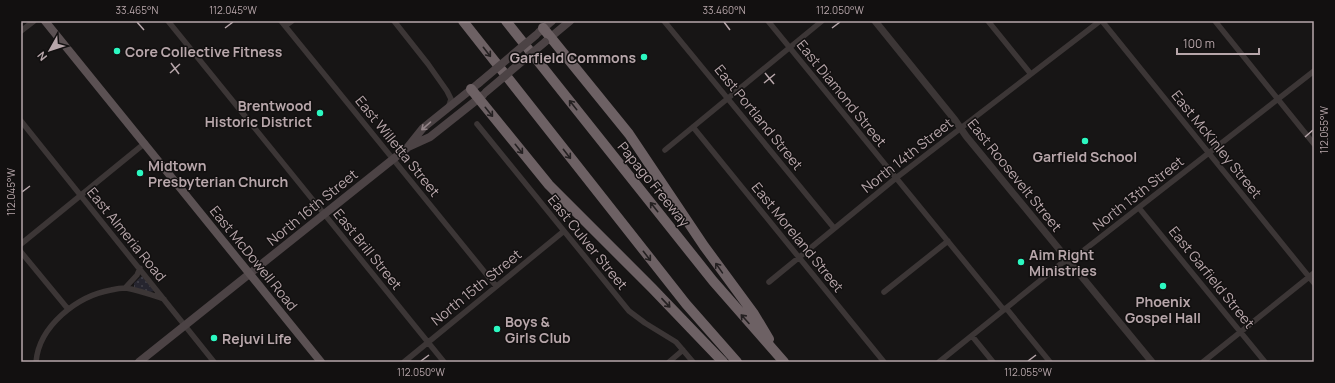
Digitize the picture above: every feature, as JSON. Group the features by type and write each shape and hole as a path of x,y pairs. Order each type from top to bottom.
{"highway":[{"path":"463,21 681,299 738,362"},
{"name":"Papago Freeway","path":"506,21 712,281 782,360"},
{"path":"544,28 548,39 638,147 704,246 754,314 782,360"},
{"path":"475,86 557,194 652,288 723,362"}],"main road":[{"name":"East McDowell Road","path":"45,21 321,362"},
{"name":"North 16th Street","path":"407,148 423,128 552,21"},
{"name":"North 16th Street","path":"139,362 407,148 430,137 482,96 570,21"}],"street":[{"path":"21,31 34,21"},
{"name":"East Brill Street","path":"168,21 444,362"},
{"name":"East Willetta Street","path":"281,21 496,286"},
{"path":"285,26 292,21"},
{"path":"394,21 447,91 450,99 448,108"},
{"name":"East Portland Street","path":"664,21 834,228"},
{"name":"East Diamond Street","path":"768,21 948,241 1050,362"},
{"path":"665,150 822,21"},
{"name":"East Roosevelt Street","path":"875,21 960,128 1152,362"},
{"path":"988,21 1030,73"},
{"name":"North 14th Street","path":"769,282 896,178 1030,73 1101,21"},
{"name":"East McKinley Street","path":"1101,21 1208,153 1312,275 1314,283"},
{"path":"1215,21 1314,144"},
{"name":"North 13th Street","path":"939,362 1062,263 1074,258 1314,71"},
{"name":"East Almeria Road","path":"21,121 214,362"},
{"name":"East Culver Street","path":"477,124 635,316 672,339 693,362"},
{"name":"East Moreland Street","path":"692,127 884,362"},
{"path":"21,244 145,144"},
{"name":"East Garfield Street","path":"1139,208 1265,362"},
{"name":"North 15th Street","path":"404,362 564,231"},
{"path":"884,292 948,241"},
{"path":"21,252 68,309"},
{"path":"125,288 140,268"},
{"path":"1203,362 1312,275"},
{"path":"36,362 44,338 55,322 68,309 93,295 125,288 165,299"},
{"path":"972,336 993,362"},
{"path":"669,362 683,350"}],"shaded area":[{"path":"142,276 154,291 150,292 134,288 134,283"}],"place":[{"name":"Core Collective Fitness","path":"117,51"},
{"name":"Garfield Commons","path":"644,57"},
{"name":"Brentwood Historic District","path":"320,113"},
{"name":"Garfield School","path":"1085,141"},
{"name":"Midtown Presbyterian Church","path":"140,173"},
{"name":"Aim Right Ministries","path":"1021,262"},
{"name":"Phoenix Gospel Hall","path":"1163,286"},
{"name":"Boys & Girls Club","path":"497,329"},
{"name":"Rejuvi Life","path":"214,338"}]}
